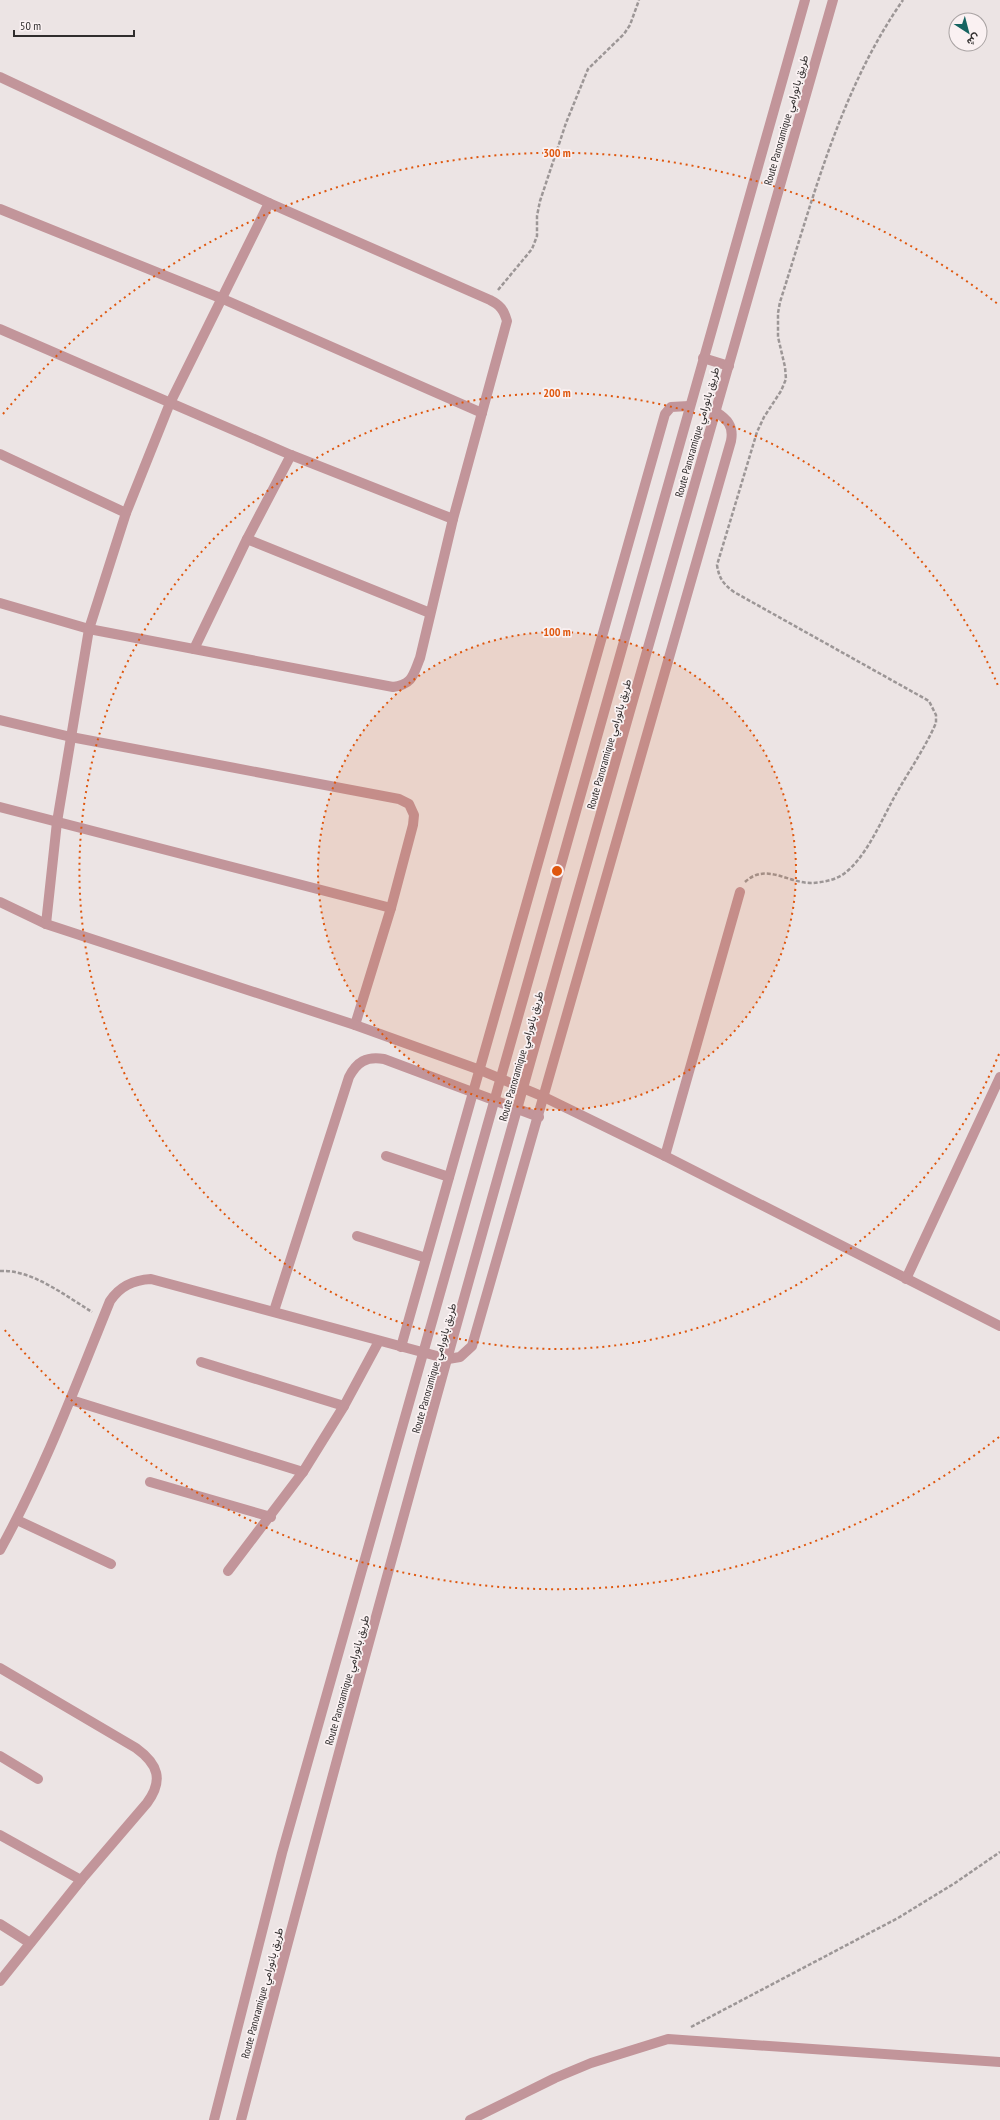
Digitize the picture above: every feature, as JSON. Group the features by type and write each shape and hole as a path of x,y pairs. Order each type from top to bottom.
{"street":[{"name":"Route Panoramique طريق بانورامي","path":"214,2120 282,1853 689,406 805,0"},
{"name":"Route Panoramique طريق بانورامي","path":"241,2120 309,1861 448,1359 728,366 833,0"},
{"path":"0,603 89,629 393,687 407,684 413,677 420,658 454,519 507,321 504,311 490,300 269,203 1,81"},
{"path":"46,924 57,822 89,629 126,513 170,402 223,299 269,203"},
{"path":"0,209 223,299 482,413"},
{"path":"0,329 291,455 454,519"},
{"path":"703,358 728,366"},
{"path":"401,1347 666,414 671,407 689,406"},
{"path":"0,1550 17,1520 70,1400 110,1301 116,1292 127,1284 151,1279 448,1359 465,1354 474,1340 539,1117 731,441 732,434 728,422 716,412"},
{"path":"0,454 126,513"},
{"path":"194,649 246,539 291,455"},
{"path":"246,539 430,614"},
{"path":"0,720 71,737 404,800 409,804 414,815 413,825 391,908 355,1025"},
{"path":"0,807 391,908"},
{"path":"665,1156 740,892"},
{"path":"0,902 46,924 355,1025 480,1070 544,1097 665,1156 1000,1326"},
{"path":"274,1311 346,1085 354,1067 362,1060 372,1057 384,1059 539,1117"},
{"path":"906,1279 1000,1077"},
{"path":"386,1156 449,1177"},
{"path":"357,1236 426,1258"},
{"path":"228,1571 271,1517 303,1472 344,1406 379,1341"},
{"path":"201,1362 344,1406"},
{"path":"70,1400 303,1472"},
{"path":"150,1482 271,1517"},
{"path":"17,1520 112,1564"},
{"path":"0,1668 136,1748 146,1756 154,1766 157,1779 155,1792 81,1880 0,1981"},
{"path":"0,1756 38,1779"},
{"path":"0,1835 81,1880"},
{"path":"0,1924 30,1943"},
{"path":"470,2120 555,2078 592,2063 668,2039 1000,2062"}],"path":[{"path":"490,300 532,249 537,236 537,216 540,202 566,123 588,69 624,34 630,25 639,0"},
{"path":"740,892 744,882 752,875 762,872 798,882 813,883 829,881 844,874 864,850 936,723 936,715 929,701 734,592 725,586 719,576 716,565 757,432 764,417 784,385 786,373 778,337 778,313 841,116 852,90 878,39 903,0"},
{"path":"0,1271 16,1272 32,1277 103,1318"},
{"path":"689,2028 898,1918 955,1884 1000,1852"}]}
